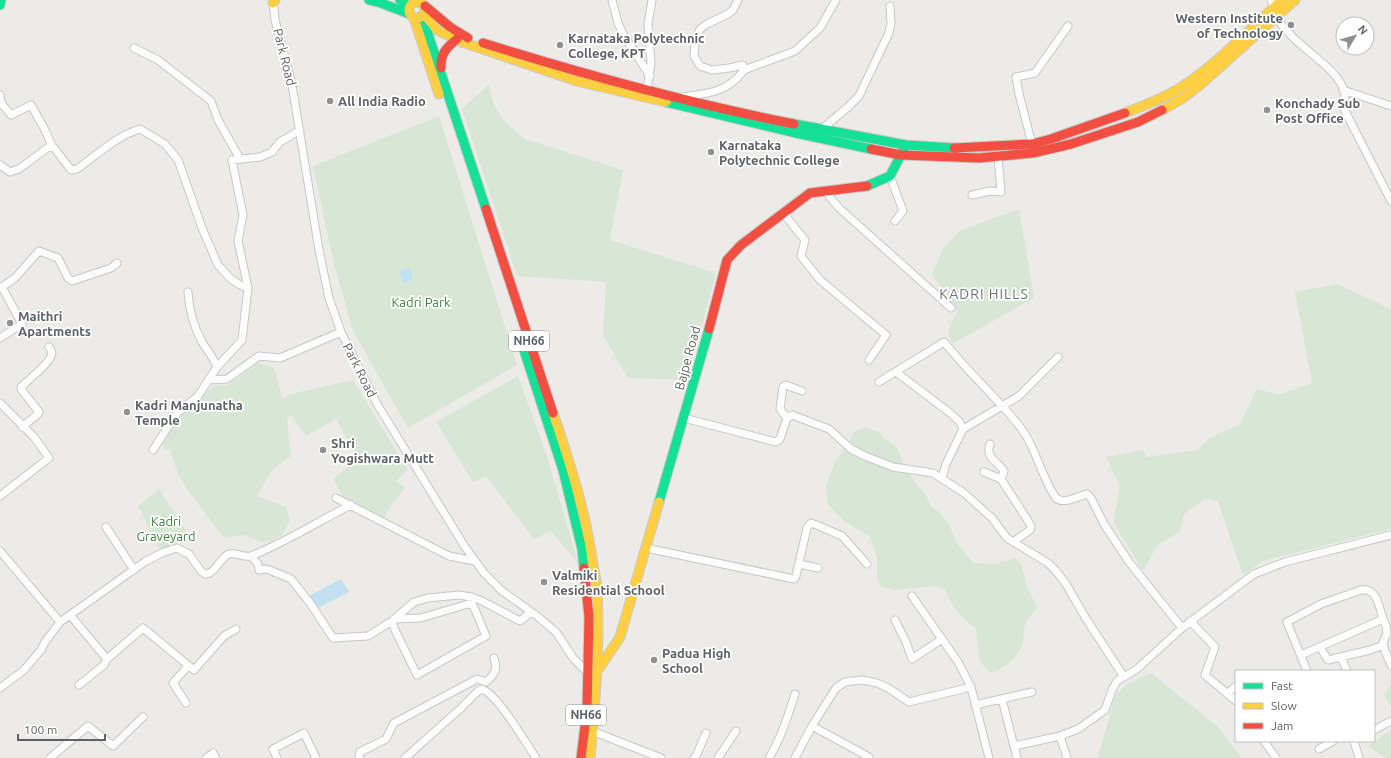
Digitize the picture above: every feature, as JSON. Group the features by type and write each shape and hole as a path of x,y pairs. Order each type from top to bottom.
{"main road":[{"path":"0,5 1,0"},
{"path":"369,0 416,8 437,30 456,39 647,90 671,99 796,133 901,155 979,158 1033,153 1071,144 1138,122 1164,109 1183,98 1200,85 1282,0"},
{"path":"400,0 450,27 470,42 577,81 822,130 906,145 952,148 1032,144 1051,139 1116,116 1164,97 1183,86 1219,58 1274,8 1295,0"},
{"name":"NH66","path":"416,8 442,75 571,466 584,514 591,547 596,591 590,758"},
{"name":"NH66","path":"416,8 565,477 582,549 593,673 581,758"},
{"path":"442,75 440,61 444,50 456,39"},
{"path":"890,176 906,145"},
{"name":"Bajpe Road","path":"593,673 620,636 684,418 727,260 741,245 810,193 869,186 890,176"}],"street":[{"path":"612,0 620,28 650,76"},
{"path":"647,90 651,63 648,24 652,0"},
{"path":"738,0 733,10 728,14 700,29 695,43 694,56 700,66 712,70 743,65 744,70"},
{"path":"671,99 711,93 726,88 739,77 744,70 795,51 820,28 836,0"},
{"name":"Park Road","path":"274,1 276,20 292,85 323,270 329,298 341,332 377,404 465,548 484,573 502,591 556,632 573,658 593,673"},
{"path":"822,130 848,108 859,96 888,35 891,24 890,6"},
{"path":"1274,8 1288,32 1328,68 1343,90 1345,96 1344,109 1391,201"},
{"path":"1032,144 1016,77 1035,73 1068,26"},
{"path":"134,48 158,60 211,101 218,120 240,159"},
{"path":"1343,90 1391,106"},
{"path":"0,95 1,103 11,115 31,105 52,146 71,170 77,169 129,133 140,129 165,144 178,160 202,228 218,265 231,279 248,288"},
{"path":"153,450 177,413 198,396 217,366 242,340 248,288 238,241 243,215 232,160 260,157 272,152 280,142 300,130"},
{"path":"0,165 10,172 19,169 52,146"},
{"path":"972,195 990,191 1001,192 998,156"},
{"path":"890,176 903,211 895,221"},
{"path":"825,191 839,208 951,308"},
{"path":"783,213 805,240 801,256 820,280 886,336 869,360"},
{"path":"0,338 22,324 1,287 16,278 39,251 58,258 68,278 72,281 111,268 117,263"},
{"path":"188,292 189,304 198,331 202,341 210,352 217,366"},
{"path":"208,380 227,379 259,356 280,358 341,332"},
{"path":"879,382 944,342 975,378 1003,406 1025,433 1034,450 1043,474 1056,498 1066,501 1088,494 1092,498 1104,524 1129,562 1182,628"},
{"path":"22,427 38,414 38,412 21,387 51,357 52,353 49,347"},
{"path":"942,478 946,464 963,429 1019,396 1058,358"},
{"path":"896,372 959,421 963,429"},
{"path":"787,418 780,409 783,387 786,385 802,391"},
{"path":"0,403 34,438 49,458 0,496"},
{"path":"684,418 776,442 780,439 787,418 792,415 829,429 852,449 893,466 933,473 942,478 964,492 976,502 992,518 1007,538 1048,563 1056,571 1066,584 1085,617 1124,677"},
{"path":"990,444 988,449 991,460 1004,471 1001,479"},
{"path":"984,472 1001,479 1031,527 1030,530 1013,542"},
{"path":"336,498 449,556 475,561"},
{"path":"0,688 24,670 41,650 60,622 155,556 177,548 189,554 201,571 205,574 210,573 223,558 229,554 247,557 251,556 293,537 324,518 351,505"},
{"path":"646,548 794,579 807,528 811,523 842,536 867,564"},
{"path":"106,527 134,570"},
{"path":"1014,746 1060,736 1078,729 1105,710 1117,681 1137,669 1190,621 1254,574 1285,562 1391,535"},
{"path":"0,551 60,622"},
{"path":"251,556 258,564 259,570 267,569 291,579 310,603 333,638 368,636 393,620 414,602 428,598 458,595 465,596 480,600 520,620 531,612"},
{"path":"799,564 818,568"},
{"path":"1307,670 1287,622 1321,604 1366,589 1370,590 1374,594 1386,626 1387,634 1383,642 1391,665"},
{"path":"912,596 958,662 971,687 989,758"},
{"path":"468,604 472,605 486,636 417,675 395,630 393,620 421,618 468,604"},
{"path":"70,615 107,659"},
{"path":"1301,655 1383,619"},
{"path":"894,620 906,642 912,659 942,639"},
{"path":"1190,621 1215,647 1205,675 1235,700"},
{"path":"79,685 143,628 194,670 224,636 236,629"},
{"path":"1320,647 1328,660 1370,650 1384,645"},
{"path":"1341,657 1347,670"},
{"path":"360,758 360,752 386,738 394,723 477,679 486,682 494,674 496,665 494,658"},
{"path":"186,703 173,683 188,666"},
{"path":"798,757 812,726 836,688 845,682 862,680 877,683 888,688 909,702 971,687"},
{"path":"1227,694 1235,687"},
{"path":"405,758 482,689 487,691 496,700 536,758"},
{"path":"975,705 1032,692"},
{"path":"769,758 787,720 795,694"},
{"path":"1002,699 1018,758"},
{"path":"50,758 88,726 113,746 143,717"},
{"path":"1375,729 1391,721"},
{"path":"812,726 869,757"},
{"path":"592,731 661,758"},
{"path":"718,758 736,732"},
{"path":"277,758 273,749 304,733 316,758"},
{"path":"694,758 706,733"},
{"path":"1060,736 1067,758"},
{"path":"1265,742 1276,758"},
{"path":"1319,749 1331,742"},
{"path":"1354,742 1359,758"},
{"path":"206,758 213,753 216,758"}],"green space":[{"path":"489,84 493,102 504,121 525,139 623,170 610,240 716,273 688,380 628,378 603,335 606,282 517,276 462,109"},
{"name":"Kadri Park","path":"439,116 517,365 408,428 353,331 334,264 313,166"},
{"path":"1019,209 1034,298 952,344 948,330 957,312 932,274 943,249 959,231"},
{"path":"1337,284 1391,309 1391,529 1263,561 1243,575 1218,501 1205,499 1184,514 1180,532 1158,544 1143,571 1113,522 1120,487 1106,457 1143,450 1147,457 1197,450 1208,439 1240,424 1257,389 1279,395 1312,383 1295,292"},
{"path":"258,363 274,368 283,399 290,394 353,380 408,470 396,481 405,488 393,503 384,518 344,499 333,479 358,458 336,419 306,436 291,415 287,419 291,456 272,470 257,496 286,507 290,520 282,535 271,541 261,542 244,535 224,538 186,488 178,474 170,449 165,450 162,443 180,417 213,386 229,385"},
{"path":"518,376 547,456 578,563 551,531 534,539 486,476 473,482 436,422"},
{"path":"865,427 880,433 883,438 897,448 906,470 927,497 931,506 940,513 949,524 956,542 973,563 996,564 1015,558 1022,565 1026,585 1037,607 1026,622 1021,647 1015,657 1002,668 991,673 982,664 979,658 976,629 958,612 945,590 936,586 895,590 882,587 877,579 877,556 870,537 845,522 828,504 826,487 835,462 853,435 853,432"},
{"name":"Kadri Graveyard","path":"159,489 189,535 162,554 138,506"},
{"path":"1151,673 1218,727 1242,758 1098,758 1115,696 1127,684"},
{"path":"1391,684 1391,707 1384,695"},
{"path":"1391,730 1391,758 1386,758 1368,746"}],"water":[{"path":"410,268 413,280 403,283 399,271"},
{"path":"341,579 349,592 318,608 309,596"}],"traffic: fast":[{"path":"0,5 1,0"},
{"path":"369,0 410,14"},
{"path":"400,0 409,6"},
{"path":"422,16 486,209"},
{"path":"666,102 871,149"},
{"path":"794,124 906,145 954,148"},
{"path":"867,186 890,176 906,145"},
{"path":"659,502 709,329"},
{"path":"523,347 563,470 582,549 584,568"}],"traffic: slow":[{"path":"1125,113 1169,94 1196,77 1222,56 1282,0"},
{"path":"1162,110 1183,98 1200,85 1295,0"},
{"path":"414,2 420,2 425,7 425,10 423,16 420,18 414,18 409,13 409,7 414,2"},
{"path":"424,14 437,30 462,42 577,81 666,102"},
{"path":"414,18 439,94"},
{"path":"553,413 582,507 597,585 597,654 590,758"},
{"path":"596,673 620,637 659,502"}],"traffic: jam":[{"path":"425,6 450,27 468,38"},
{"path":"441,68 445,51 457,39"},
{"path":"483,43 637,88 794,124"},
{"path":"871,149 901,155 979,158 1033,153 1071,144 1138,122 1162,110"},
{"path":"954,148 1032,144 1051,139 1125,113"},
{"path":"709,329 727,260 741,245 810,193 867,186"},
{"path":"486,209 553,413"},
{"path":"581,758 587,710 589,617 584,568"}],"place":[{"name":"Western Institute of Technology","path":"1291,25"},
{"name":"Karnataka Polytechnic College, KPT","path":"560,45"},
{"name":"All India Radio","path":"330,101"},
{"name":"Konchady Sub Post Office","path":"1267,110"},
{"name":"Karnataka Polytechnic College","path":"711,152"},
{"name":"Maithri Apartments","path":"10,323"},
{"name":"Kadri Manjunatha Temple","path":"127,412"},
{"name":"Shri Yogishwara Mutt","path":"323,450"},
{"name":"Valmiki Residential School","path":"544,582"},
{"name":"Padua High School","path":"654,660"}],"district":[{"name":"KADRI HILLS","path":"984,294"}]}
